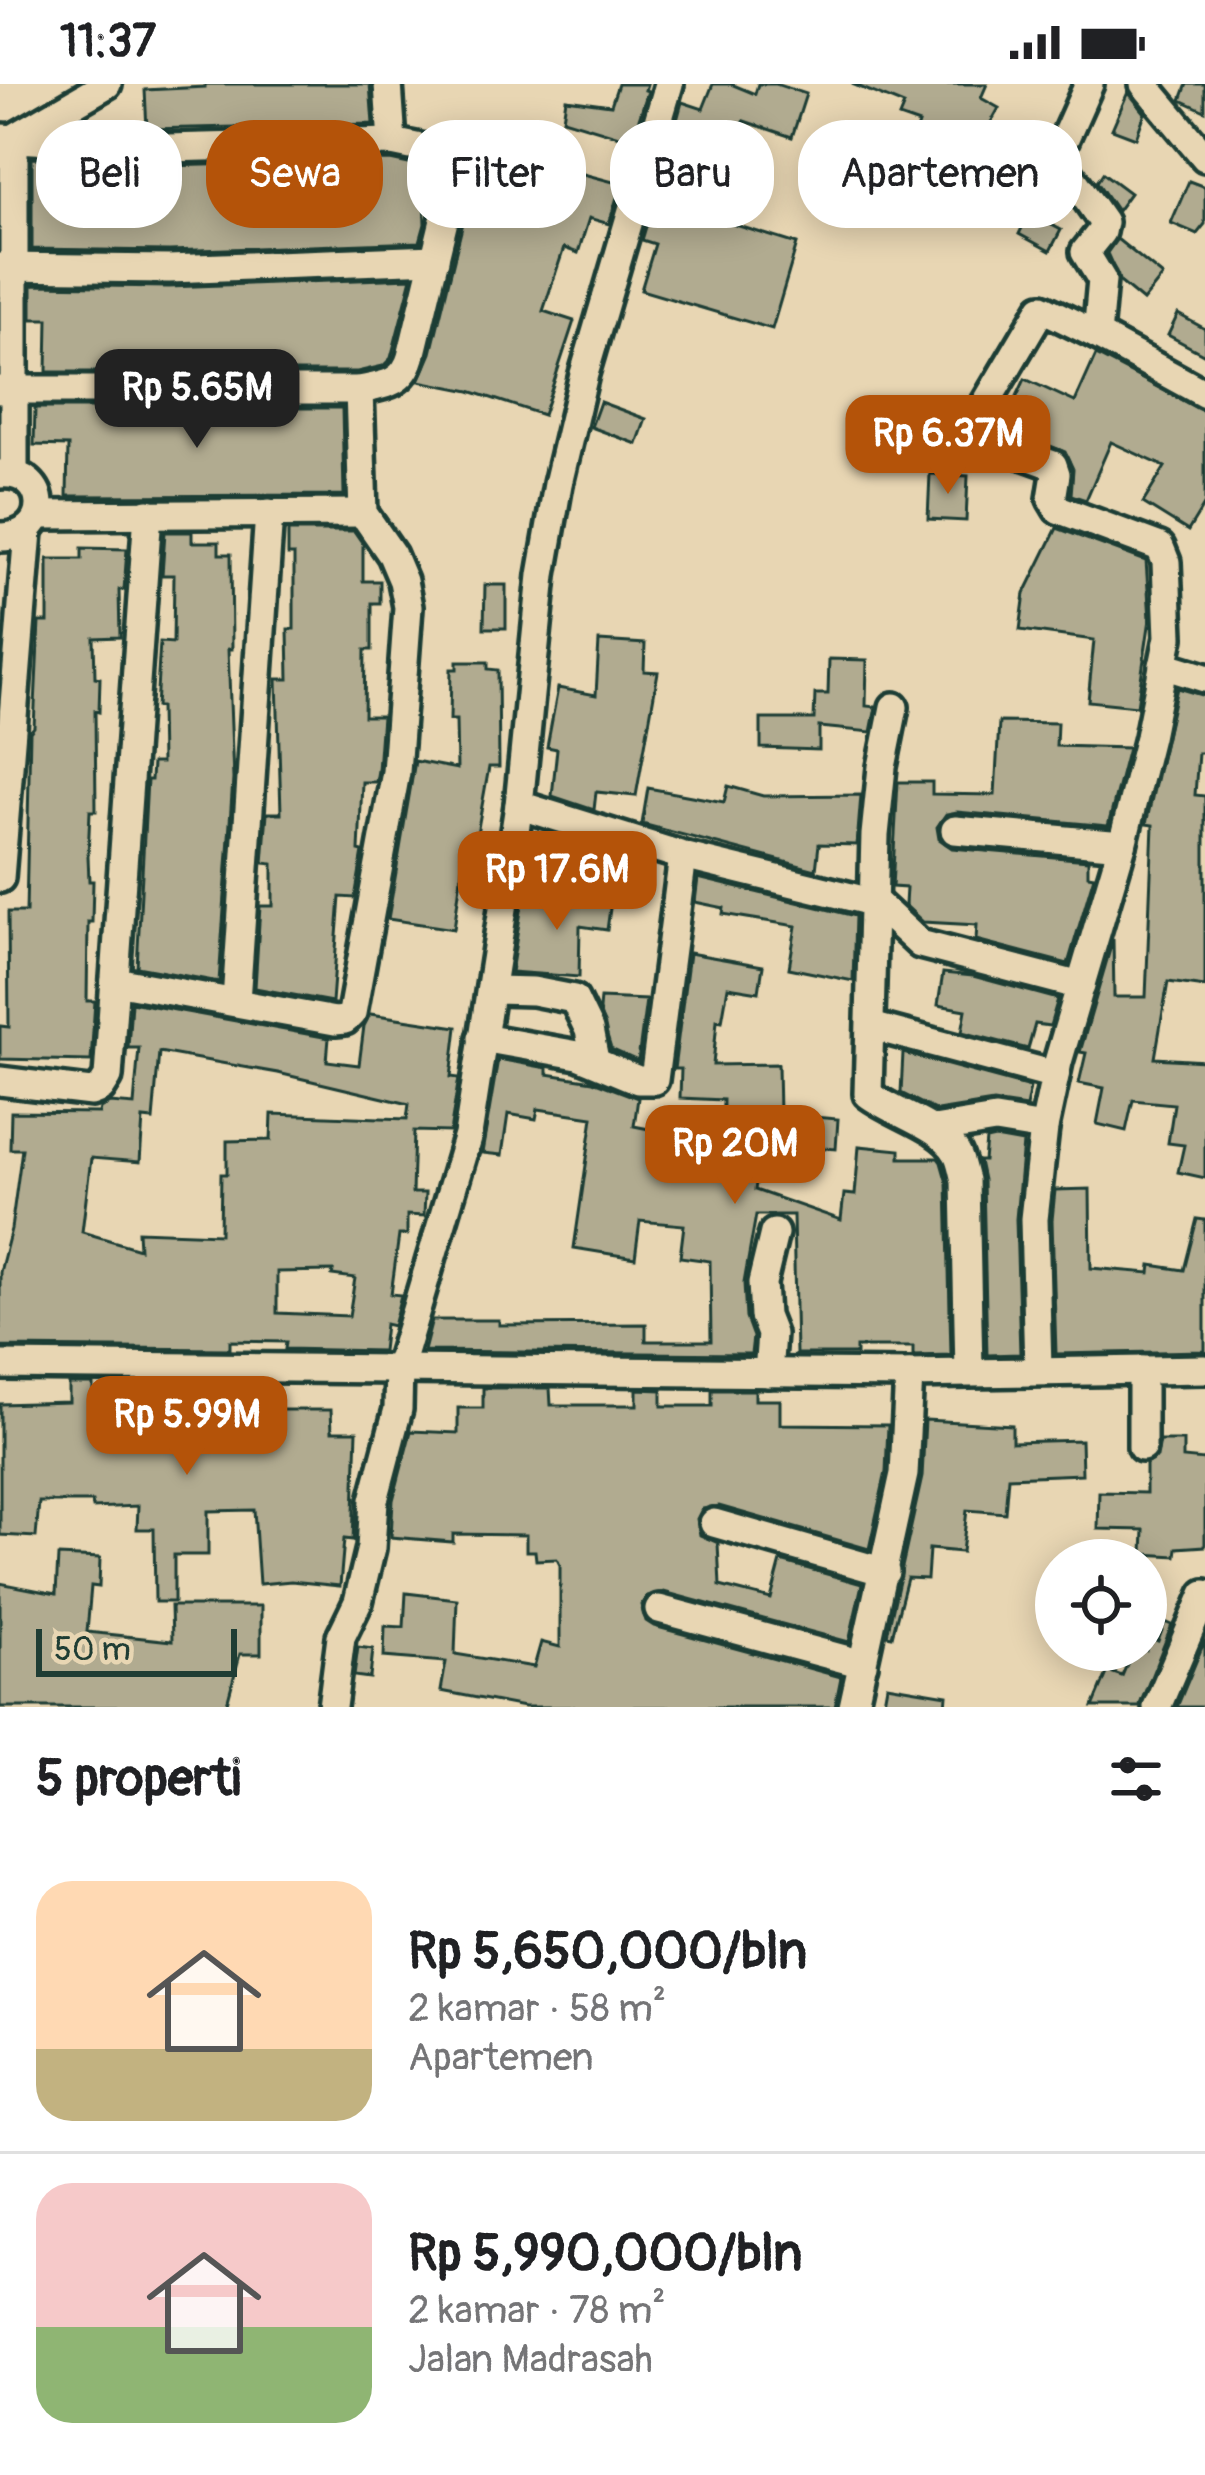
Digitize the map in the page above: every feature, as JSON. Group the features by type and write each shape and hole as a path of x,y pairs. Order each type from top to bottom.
{"street":[{"path":"7,138 107,84"},
{"path":"388,84 392,142"},
{"path":"332,1707 341,1637 358,1602 371,1548 374,1500 398,1408 399,1367 468,1136 519,805 542,575 558,484 584,374 669,84"},
{"path":"1089,84 1057,156 1102,222 1102,232 1085,252 1102,280 1096,335"},
{"path":"1144,84 1205,157"},
{"path":"7,138 168,148 392,142 440,152 454,163 407,371 390,384 359,390 7,390"},
{"path":"0,878 6,724 22,527 39,496 29,481 7,473 7,138"},
{"path":"6,267 169,268 435,259"},
{"path":"1038,1369 1034,1219 1043,1128 1122,844 1169,638 1166,562 1160,547 1053,505 1057,474 1053,465 987,442 979,426 980,413 1042,308 1204,390"},
{"path":"115,981 335,1021 352,1013 396,772 408,607 392,555 362,513 359,390"},
{"path":"22,527 148,513 362,513"},
{"path":"0,1081 91,1092 101,1088 108,1077 148,513"},
{"path":"236,1001 268,514"},
{"path":"1163,665 1205,678"},
{"path":"894,707 878,795 868,1094 890,1111 934,1130 956,1151 965,1180 969,1372"},
{"path":"519,805 683,856 876,903 920,944 1081,986"},
{"path":"956,830 1122,844"},
{"path":"482,1038 535,1045 595,1060 638,1080 654,1080 683,856"},
{"path":"493,990 574,999 589,1030 595,1060"},
{"path":"871,1026 1055,1075"},
{"path":"934,1130 994,1120 1043,1128"},
{"path":"768,1373 771,1334 764,1316 762,1283 774,1233"},
{"path":"0,1365 909,1374 1205,1369"},
{"path":"1142,1370 1142,1448"},
{"path":"853,1707 904,1474 909,1374"},
{"path":"714,1523 885,1572"},
{"path":"1157,1707 1205,1594"},
{"path":"659,1609 863,1664"}],"building":[{"path":"370,84 373,120 206,120 206,128 182,128 182,120 147,120 145,90"},
{"path":"618,84 647,84 639,120 610,120 610,133 586,126 586,120 563,119 566,99 611,105"},
{"path":"713,84 731,84 755,94 758,84 776,84 806,94 792,137 774,131 774,120 677,120 682,102 703,109"},
{"path":"852,84 987,84 981,98 999,108 992,120 908,120 899,117 904,105"},
{"path":"1187,84 1205,84 1205,111 1181,100"},
{"path":"1128,92 1145,113 1136,138 1112,129"},
{"path":"32,158 36,158 36,228 182,228 182,166 206,165 206,228 383,228 383,160 390,160 407,164 407,228 424,228 420,242 169,251 32,249"},
{"path":"1103,173 1130,193 1117,211 1097,182"},
{"path":"586,175 610,181 609,224 589,218 586,228"},
{"path":"1189,181 1205,187 1205,224 1197,234 1171,223"},
{"path":"462,228 586,228 578,253 564,248 543,311 574,321 543,415 470,391 419,381 431,353"},
{"path":"646,228 745,228 797,244 772,329 641,290 655,244 642,240"},
{"path":"1022,228 1061,230 1050,251 1019,234"},
{"path":"1117,239 1163,276 1143,301 1120,282 1107,253"},
{"path":"412,278 391,358 383,366 357,372 47,372 48,319 32,319 32,285 169,287"},
{"path":"1178,314 1205,329 1205,355 1168,335"},
{"path":"1096,355 1205,412 1205,503 1188,531 1143,503 1165,467 1111,442 1086,500 1071,495 1073,469 1065,452 997,422 1006,404 1012,407 1025,379 1075,402"},
{"path":"600,402 646,419 637,444 591,427"},
{"path":"35,408 342,408 344,495 67,496 68,446 34,445"},
{"path":"930,474 968,476 966,521 928,519"},
{"path":"1057,528 1146,561 1150,619 1137,706 1088,701 1094,640 1020,630 1025,593"},
{"path":"288,531 354,531 363,544 363,581 380,581 380,603 372,603 372,650 365,650 364,716 382,716 378,770 376,782 362,782 359,851 363,852 355,898 340,897 332,1002 255,988 260,906 273,906 273,864 263,863 267,813 281,813 277,679 289,679 288,629 294,629 294,555 288,555"},
{"path":"165,532 192,532 192,542 219,542 219,554 231,554 232,649 228,649 233,779 219,982 137,967 147,780 151,780 152,763 161,763 160,707 156,707 160,642 173,643 174,575 162,575"},
{"path":"82,548 127,549 124,590 119,590 120,637 94,638 95,677 100,678 99,712 95,711 96,811 90,811 88,856 89,881 93,881 87,1001 95,1001 91,1061 0,1059 0,1026 9,1027 8,912 26,912 30,732 39,622 48,622 48,559 82,559"},
{"path":"485,585 506,585 506,628 484,628"},
{"path":"599,641 645,644 644,671 658,672 636,796 596,792 594,810 552,796 557,749 547,747 558,688 596,695"},
{"path":"829,659 867,660 866,706 876,707 871,732 819,727 819,750 761,748 761,719 814,719 815,694 828,694"},
{"path":"457,662 488,662 488,669 498,670 499,767 489,767 476,839 485,841 481,865 463,862 454,929 388,919 415,761 457,769 456,720 450,720 451,669 457,669"},
{"path":"1177,688 1205,696 1204,753 1198,753 1195,795 1205,796 1205,987 1168,982 1155,1058 1205,1061 1205,1178 1178,1172 1184,1145 1168,1143 1174,1104 1133,1100 1126,1131 1097,1124 1104,1088 1079,1083 1086,1053 1080,1052 1113,939 1114,997 1146,997 1153,825 1146,824"},
{"path":"999,722 1057,723 1056,746 1128,748 1108,826 957,812 946,814 937,827 939,839 952,848 1088,860 1088,875 1094,876 1068,964 976,940 977,925 923,922 905,905 906,888 892,887 898,782 932,782 932,794 995,795"},
{"path":"728,786 763,796 861,795 857,845 819,844 816,870 642,824 648,788 724,802"},
{"path":"698,878 855,916 853,981 789,968 796,926 723,914 724,908 695,902"},
{"path":"573,892 612,894 607,930 580,926 579,977 511,972 523,899 573,900"},
{"path":"689,953 763,966 759,992 728,987 722,1021 717,1020 713,1065 778,1064 779,1114 838,1119 836,1149 762,1143 755,1190 841,1220 844,1194 855,1195 859,1146 900,1150 900,1158 938,1158 941,1162 947,1183 951,1355 913,1356 913,1347 796,1354 793,1215 756,1215 744,1283 746,1318 753,1337 751,1354 424,1351 432,1320 499,1320 499,1325 646,1324 646,1341 711,1341 710,1261 680,1257 684,1225 640,1221 635,1258 574,1248 593,1117 538,1109 536,1119 508,1114 502,1155 482,1153 498,1059 547,1068 547,1074 593,1081 638,1098 634,1126 654,1130 651,1151 722,1157 723,1100 680,1098 681,1069 674,1069"},
{"path":"943,973 973,976 1058,999 1050,1026 1035,1024 1028,1049 962,1032 966,1010 938,1005"},
{"path":"600,998 646,1000 638,1061 611,1049"},
{"path":"131,1002 329,1038 327,1061 359,1065 370,1014 457,1027 451,1077 459,1078 450,1132 414,1131 412,1193 425,1193 424,1216 407,1215 407,1235 399,1235 391,1294 401,1295 393,1326 385,1324 382,1351 285,1349 286,1342 230,1341 230,1349 0,1347 0,1272 22,1149 10,1149 11,1112 99,1113 110,1103 134,1105 139,1048 128,1048","holes":["159,1052 278,1073 409,1104 407,1119 272,1114 271,1140 227,1141 220,1234 138,1231 139,1249 82,1232 91,1158 140,1162 143,1119 153,1120","333,1271 332,1275 355,1278 349,1316 277,1313 277,1272"]},
{"path":"903,1053 1030,1087 1026,1107 993,1102 937,1111 901,1093"},
{"path":"986,1140 1023,1143 1016,1219 1020,1354 987,1355 979,1161 984,1161"},
{"path":"1090,1189 1091,1268 1150,1273 1151,1265 1184,1270 1197,1219 1205,1220 1205,1351 1056,1354 1055,1190"},
{"path":"69,1384 93,1384 93,1396 121,1395 121,1404 167,1403 167,1424 219,1425 219,1410 331,1410 332,1431 357,1431 353,1540 344,1539 340,1586 291,1581 259,1584 254,1510 208,1511 208,1555 174,1555 174,1602 155,1602 154,1529 137,1529 138,1506 93,1508 92,1502 39,1502 36,1537 0,1535 0,1404 69,1402"},
{"path":"483,1388 550,1388 551,1405 637,1405 637,1389 662,1390 662,1406 712,1406 712,1390 755,1390 755,1400 780,1400 780,1424 888,1425 886,1472 869,1549 719,1506 702,1509 697,1519 700,1535 718,1543 720,1586 771,1599 781,1561 862,1584 849,1642 664,1592 647,1596 641,1605 646,1621 654,1626 841,1677 835,1707 524,1707 441,1691 446,1662 384,1657 385,1626 404,1627 406,1593 457,1599 455,1654 534,1667 541,1642 560,1647 560,1565 557,1559 536,1560 535,1551 526,1551 526,1535 453,1534 453,1542 391,1537 393,1500 411,1431 458,1433 458,1408 483,1408"},
{"path":"925,1420 1012,1425 1012,1442 1081,1440 1082,1474 1008,1477 1005,1513 967,1510 962,1552 929,1549 927,1579 907,1578 892,1636 887,1635 922,1477"},
{"path":"1160,1441 1183,1441 1183,1458 1205,1460 1205,1546 1177,1548 1176,1556 1167,1555 1167,1539 1144,1539 1144,1530 1098,1529 1099,1492 1146,1493 1146,1464 1157,1457"},
{"path":"58,1556 100,1558 99,1587 91,1586 87,1632 172,1641 171,1606 261,1606 261,1654 240,1654 226,1707 0,1707 0,1583 56,1594"},
{"path":"1205,1640 1205,1707 1177,1707"},
{"path":"358,1647 373,1649 370,1678 354,1676"},
{"path":"1108,1671 1122,1676 1124,1671 1153,1671 1139,1707 1093,1707"},
{"path":"887,1685 947,1695 946,1707 883,1707"}]}
